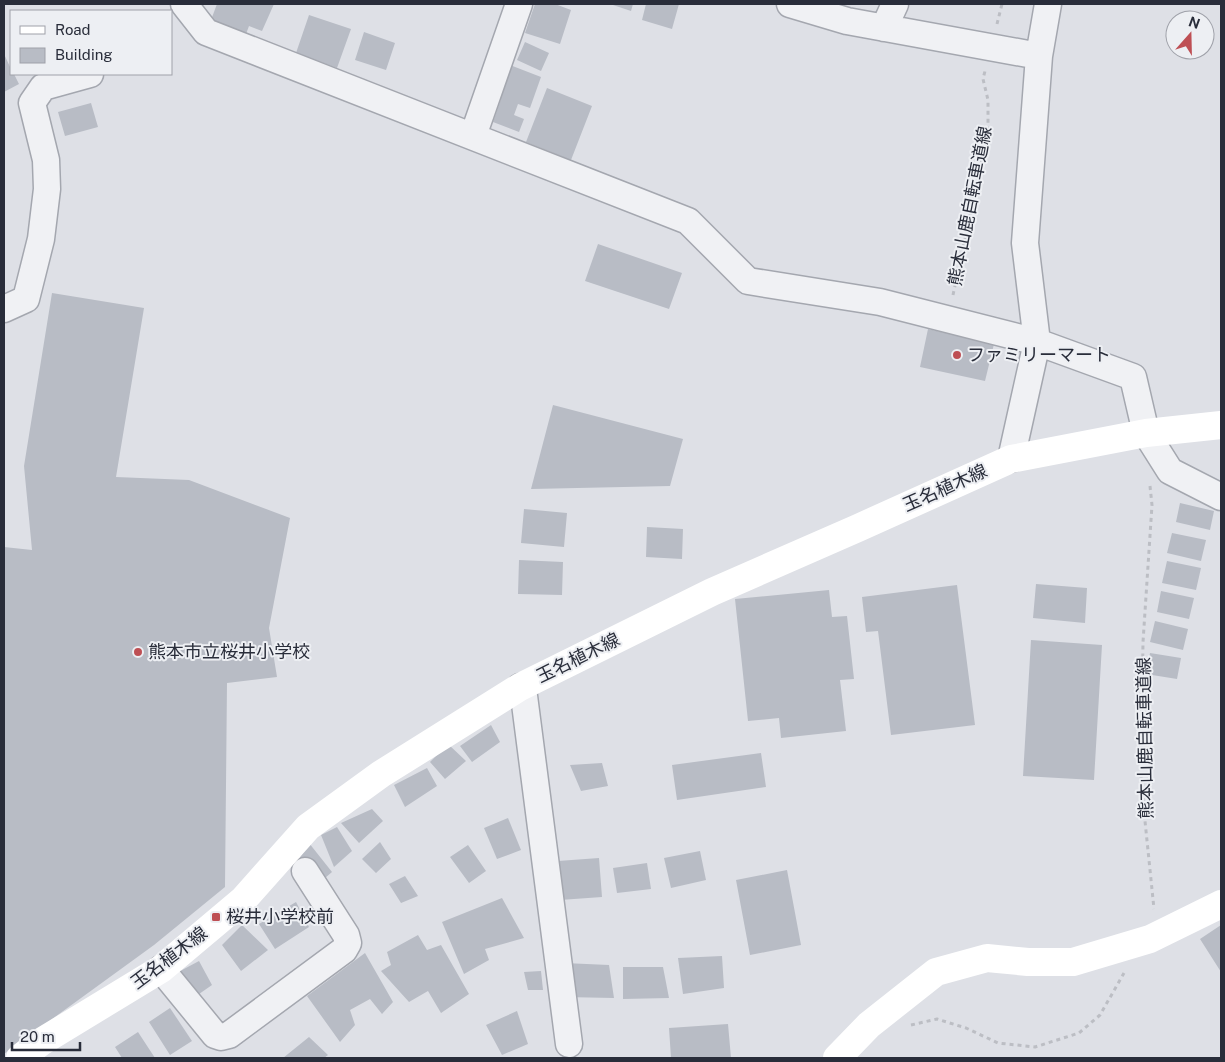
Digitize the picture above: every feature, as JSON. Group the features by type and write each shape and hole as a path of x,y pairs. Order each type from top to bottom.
{"main road":[{"name":"玉名植木線","path":"20,1058 41,1042 161,969 243,900 308,828 381,774 520,687 712,592 1011,458 1146,433 1221,425"},
{"path":"837,1058 869,1025 936,972 988,958 1028,962 1073,962 1150,939 1221,904"}],"street":[{"path":"184,4 206,32 688,221 748,281 880,302 1037,342 1133,377 1146,433 1170,471 1221,497"},
{"path":"474,136 519,4"},
{"path":"790,4 847,21 1039,56"},
{"path":"884,28 895,4"},
{"path":"1011,458 1037,342 1026,243 1039,56 1048,4"},
{"path":"4,309 26,298 41,239 47,189 46,160 32,103 43,88 87,75"},
{"path":"520,687 524,696 570,1044"},
{"path":"161,969 215,1035 221,1037 229,1035 344,950 348,943 346,935 305,871"}],"path":[{"name":"熊本山鹿自転車道線","path":"947,320 988,130 988,100 983,79 1002,4"},
{"name":"熊本山鹿自転車道線","path":"1150,478 1152,505 1143,642 1141,782 1155,920 1150,939"},
{"path":"906,1026 937,1019 966,1028 998,1043 1036,1047 1079,1033 1100,1015 1125,971"}],"building":[{"path":"217,4 274,4 262,31 249,26 246,34 211,20"},
{"path":"535,4 555,4 571,10 560,44 525,33"},
{"path":"610,4 633,4 631,11"},
{"path":"646,4 679,4 672,29 642,20"},
{"path":"309,15 351,29 337,68 296,53"},
{"path":"364,32 395,43 386,70 355,60"},
{"path":"525,42 549,53 541,71 517,60"},
{"path":"4,54 10,67 10,75 14,75 19,84 4,92"},
{"path":"505,63 541,77 530,108 518,104 514,115 524,119 519,132 493,122 501,99 493,96"},
{"path":"547,88 592,106 571,160 526,142"},
{"path":"91,103 98,127 65,136 58,112"},
{"path":"598,244 682,273 669,309 585,281"},
{"name":"熊本市立桜井小学校","path":"52,293 144,308 116,477 189,480 290,518 269,628 277,677 227,683 225,887 154,945 4,1054 4,547 32,550 24,466"},
{"name":"ファミリーマート","path":"928,329 994,344 985,381 920,367"},
{"path":"553,405 683,439 670,486 531,489"},
{"path":"1180,503 1214,511 1210,530 1176,522"},
{"path":"524,509 567,513 564,547 521,543"},
{"path":"647,527 683,529 682,559 646,557"},
{"path":"1172,533 1206,540 1201,561 1167,553"},
{"path":"519,560 563,562 562,595 518,594"},
{"path":"1167,561 1201,568 1196,590 1162,583"},
{"path":"1036,584 1087,588 1085,623 1033,618"},
{"path":"957,585 975,725 891,735 878,631 866,632 862,597"},
{"path":"829,590 832,617 847,616 854,679 840,680 846,731 781,738 779,718 748,721 735,599"},
{"path":"1161,591 1194,598 1189,619 1157,612"},
{"path":"1155,621 1188,629 1183,650 1150,642"},
{"path":"1031,640 1102,645 1094,780 1023,776"},
{"path":"1150,653 1181,658 1177,679 1146,674"},
{"path":"491,725 500,742 472,762 460,746"},
{"path":"448,744 466,761 445,779 430,762"},
{"path":"761,753 766,787 677,800 672,765"},
{"path":"602,763 608,786 581,791 570,765"},
{"path":"427,768 437,786 405,807 394,785"},
{"path":"372,809 383,821 359,843 341,823"},
{"path":"508,818 521,850 497,859 484,828"},
{"path":"337,827 352,851 334,867 321,835"},
{"path":"380,842 391,859 376,873 362,859"},
{"path":"309,843 332,872 318,884 300,857"},
{"path":"468,845 486,871 469,883 450,857"},
{"path":"700,851 706,880 671,888 664,858"},
{"path":"599,858 602,897 560,900 558,861"},
{"path":"647,863 651,889 617,893 613,868"},
{"path":"787,870 801,945 750,955 736,880"},
{"path":"405,876 418,896 401,903 389,884"},
{"path":"502,898 524,938 485,949 489,960 464,974 442,922"},
{"path":"296,902 309,927 275,949 259,924"},
{"path":"242,925 268,950 241,971 222,945"},
{"path":"1221,925 1221,972 1200,939"},
{"path":"418,935 427,950 441,945 469,994 441,1013 428,991 409,1002 381,971 391,965 387,952"},
{"path":"365,953 393,1002 382,1014 370,999 350,1010 355,1025 340,1042 307,996"},
{"path":"722,956 724,988 683,994 678,958"},
{"path":"199,961 212,985 189,1001 169,977"},
{"path":"564,963 609,965 614,998 564,997"},
{"path":"623,967 663,967 669,998 623,999"},
{"path":"541,971 543,990 528,990 524,972"},
{"path":"170,1008 192,1041 170,1055 149,1022"},
{"path":"517,1011 528,1044 502,1055 486,1025"},
{"path":"728,1024 731,1058 671,1058 669,1028"},
{"path":"138,1032 155,1058 122,1058 115,1047"},
{"path":"309,1037 328,1055 324,1058 283,1058"}],"place":[{"name":"ファミリーマート","path":"957,355"},
{"name":"熊本市立桜井小学校","path":"138,652"},
{"name":"桜井小学校前","path":"216,917"}]}
